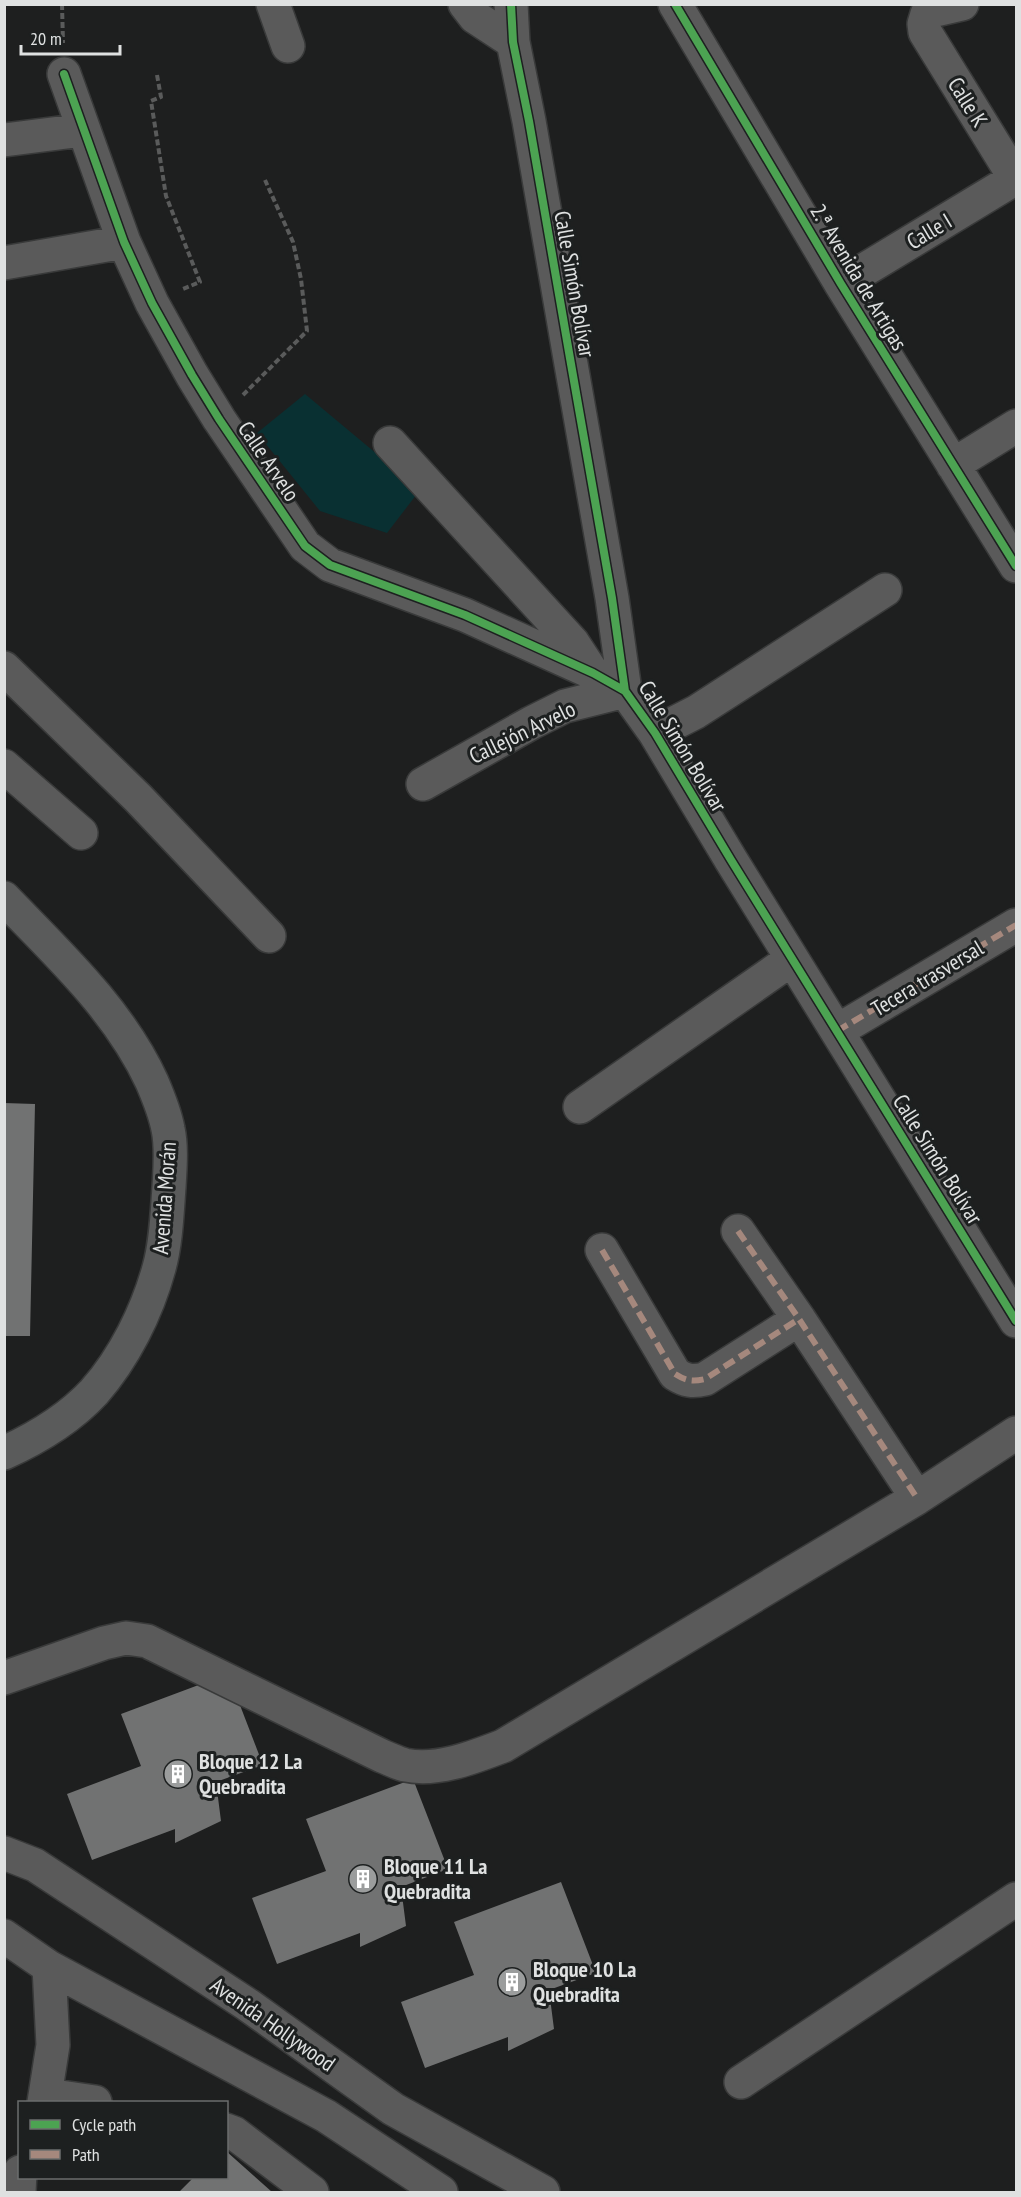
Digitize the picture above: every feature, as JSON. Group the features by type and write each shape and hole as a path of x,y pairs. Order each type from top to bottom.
{"main road":[{"name":"Avenida Morán","path":"4,898 98,998 130,1042 152,1082 169,1129 170,1168 167,1222 159,1268 144,1309 119,1359 93,1392 61,1421 4,1453"}],"street":[{"path":"273,4 288,46"},
{"path":"465,4 476,17 513,42"},
{"name":"Calle Simón Bolívar","path":"511,4 513,42 602,539 625,691 655,733 1017,1321"},
{"name":"2.ª Avenida de Artigas","path":"675,4 842,284 1017,566"},
{"name":"Calle K","path":"962,4 927,14 924,24 925,32 1016,178"},
{"name":"Calle Arvelo","path":"63,74 124,242 152,303 219,419 305,546 330,565 465,615 593,673 625,691"},
{"path":"4,140 83,130"},
{"name":"Calle I","path":"842,284 1016,178"},
{"path":"4,263 124,242"},
{"path":"953,465 1017,426"},
{"path":"390,443 573,643 593,673"},
{"path":"655,733 696,712 885,590"},
{"path":"4,668 138,798 269,936"},
{"name":"Callejón Arvelo","path":"423,784 565,706 625,691"},
{"path":"4,766 81,833"},
{"name":"Tecera trasversal","path":"837,1031 1017,925"},
{"path":"580,1107 792,958"},
{"path":"738,1231 917,1498"},
{"path":"602,1250 675,1374 684,1380 694,1382 705,1379 799,1319"},
{"path":"4,1678 104,1643 126,1638 147,1641 382,1756 405,1765 429,1767 479,1755 503,1746 917,1498 1017,1433"},
{"name":"Avenida Hollywood","path":"4,1852 34,1865 238,1999 393,2109 543,2193"},
{"path":"741,2082 1017,1899"},
{"name":"Avenida Hollywood","path":"4,1936 49,1967 326,2116 441,2193"},
{"path":"49,1967 53,2045 45,2099 70,2101"},
{"path":"228,2131 312,2193"}],"path":[{"path":"152,303 200,282 166,196 151,101 161,97 157,75"},
{"path":"219,419 307,331 301,279 293,242 265,180"}],"shaded area":[{"path":"305,394 420,490 387,533 320,511 257,433"}],"building":[{"path":"4,1103 35,1104 30,1336 4,1336"},
{"name":"Bloque 12 La Quebradita","path":"228,1674 263,1765 216,1782 221,1821 175,1843 175,1829 92,1860 67,1794 141,1766 121,1714"},
{"name":"Bloque 11 La Quebradita","path":"413,1779 448,1869 401,1887 406,1926 360,1947 360,1933 277,1964 252,1898 326,1871 306,1819"},
{"name":"Bloque 10 La Quebradita","path":"561,1882 596,1973 549,1990 554,2029 508,2051 508,2037 425,2068 401,2002 474,1975 454,1922"},
{"path":"228,2153 272,2192 179,2192 192,2179 228,2179"}],"marked path":[{"path":"837,1031 1016,925"},
{"path":"738,1231 917,1498"},
{"path":"602,1250 675,1374 686,1379 693,1381 705,1379 799,1319"}],"cycle path":[{"path":"511,4 513,42 529,121 612,598 625,691 655,733 1016,1321"},
{"path":"675,4 841,284 1016,566"},
{"path":"64,74 124,242 152,303 219,419 305,546 330,565 465,615 593,673 625,691"}],"place":[{"name":"Bloque 12 La Quebradita","path":"178,1774"},
{"name":"Bloque 11 La Quebradita","path":"363,1879"},
{"name":"Bloque 10 La Quebradita","path":"512,1982"}]}
